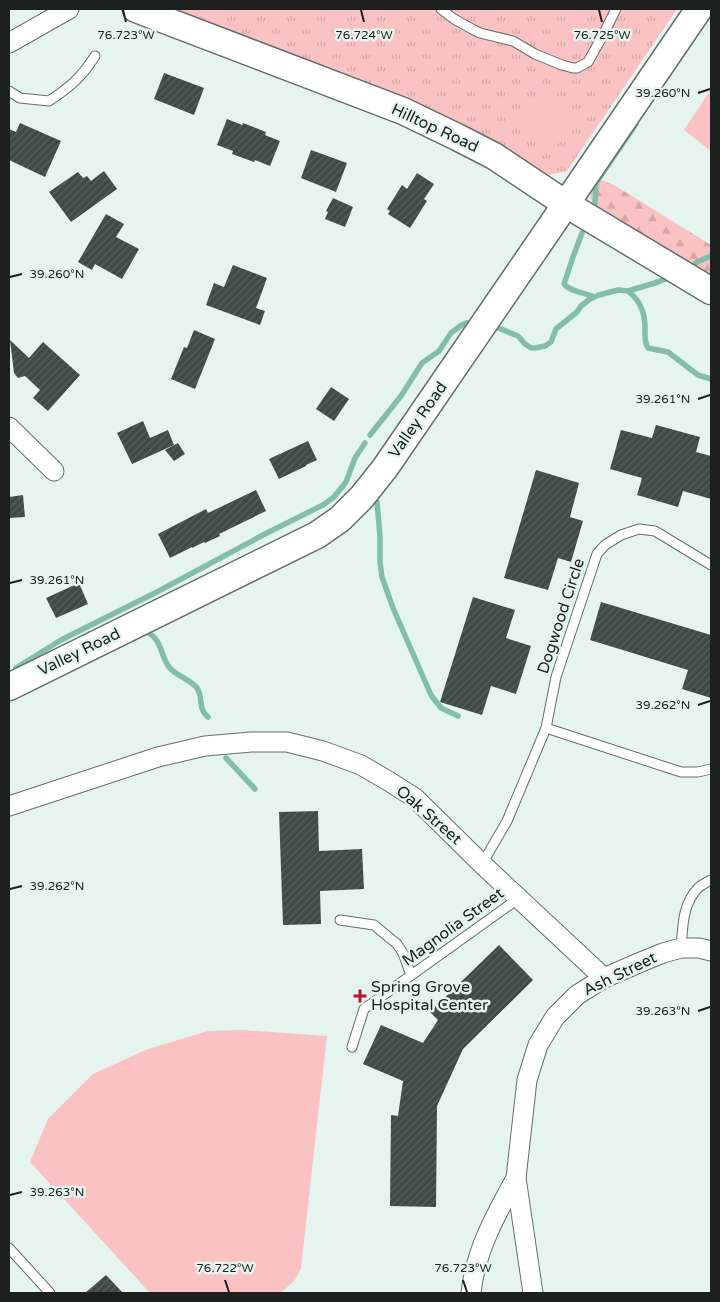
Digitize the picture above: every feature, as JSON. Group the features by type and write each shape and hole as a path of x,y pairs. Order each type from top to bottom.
{"street":[{"path":"9,43 69,9"},
{"name":"Hilltop Road","path":"136,9 403,111 458,137 494,156 566,204 711,291"},
{"name":"Valley Road","path":"9,687 317,535 340,519 362,497 385,468 699,9"},
{"path":"9,427 54,471"},
{"name":"Oak Street","path":"9,806 158,757 205,746 251,742 287,742 323,751 361,765 415,798 482,864 604,978"},
{"name":"Ash Street","path":"533,1293 516,1178 527,1080 538,1045 555,1017 577,995 604,978 663,953 681,948 700,948 711,951"},
{"name":"Ash Street","path":"471,1293 480,1255 491,1224 516,1178"}],"lane":[{"path":"441,9 472,30 513,41 535,54 562,66 572,68 577,68 588,62 616,9"},
{"path":"9,91 20,98 48,101 72,85 87,69 95,56"},
{"name":"Dogwood Circle","path":"482,864 507,821 546,728 556,678 597,554 604,544 638,529 655,531 711,565"},
{"path":"546,728 681,772 698,772 711,769"},
{"path":"681,948 683,916 688,901 699,887 711,880"},
{"name":"Magnolia Street","path":"352,1048 364,1009 519,898"},
{"path":"340,920 374,925 397,944 403,953 411,975"},
{"path":"9,1248 50,1293"}],"green space":[{"path":"164,9 677,9 567,171 549,175 474,132"},
{"path":"711,89 711,151 684,130"},
{"path":"536,101 550,102 567,114 570,120 570,127 568,134 562,141 547,145 539,143 527,132 524,125 525,111 531,103"},
{"path":"596,180 614,185 711,245 711,277 598,209 590,198 592,187"},
{"path":"242,1030 327,1036 301,1268 295,1280 281,1293 150,1293 30,1162 48,1119 93,1074 148,1049 208,1031"}],"building":[{"path":"164,73 204,88 194,115 154,99"},
{"path":"227,119 266,132 265,135 280,141 270,166 232,154 233,151 217,145"},
{"path":"20,123 61,141 45,177 9,160 9,129 16,132"},
{"path":"311,150 347,163 336,192 301,178"},
{"path":"104,171 117,189 71,222 49,192 78,172 83,178 87,176 91,181"},
{"path":"417,173 434,184 424,199 427,201 410,228 388,214 390,211 387,209 402,185 407,189"},
{"path":"333,198 353,207 345,227 325,219 328,212 326,211"},
{"path":"106,214 124,224 116,237 139,249 122,279 95,264 92,270 78,262"},
{"path":"233,265 267,278 256,308 265,311 260,325 206,305 214,283 224,287"},
{"path":"194,330 215,339 195,389 171,379 184,347 187,348"},
{"path":"10,340 29,358 43,342 80,375 48,411 33,398 40,390 25,376 18,378 14,373"},
{"path":"331,387 349,399 334,421 316,409"},
{"path":"143,421 150,438 168,430 174,445 132,464 117,433"},
{"path":"656,425 700,437 696,452 711,456 711,499 683,491 678,507 637,495 642,478 610,469 621,430 652,438"},
{"path":"308,441 317,460 279,479 269,459"},
{"path":"178,443 185,454 174,461 165,450"},
{"path":"536,470 579,483 570,517 583,521 571,562 558,558 548,590 504,578"},
{"path":"256,490 266,511 219,534 220,536 170,558 158,534 206,509 208,513"},
{"path":"23,495 25,517 9,518 9,497"},
{"path":"79,583 88,604 56,618 46,598"},
{"path":"473,597 515,610 506,638 531,646 516,694 491,686 482,715 440,702"},
{"path":"601,602 711,635 711,698 682,689 688,670 590,640"},
{"path":"318,811 319,851 362,849 364,889 320,891 321,924 283,925 279,812"},
{"path":"499,945 533,980 463,1049 437,1106 436,1207 390,1206 391,1115 398,1116 403,1081 363,1064 381,1025 423,1043 438,1020 430,1012"},
{"path":"106,1275 123,1293 85,1293"}],"waterway":[{"path":"595,203 596,183 636,124"},
{"path":"582,233 564,284 573,290 594,297"},
{"path":"693,266 697,262 711,256"},
{"path":"491,325 518,336 531,348 545,346 551,342 556,329 590,299 618,290 628,291 672,276"},
{"path":"628,291 636,298 643,312 645,340 648,348 668,352 698,375 711,379"},
{"path":"370,435 401,396 422,363 439,351 451,333 460,326 466,323 474,323"},
{"path":"16,668 61,640 323,505 334,497 346,482 355,458 365,443"},
{"path":"377,502 382,577 393,608 431,695 441,708 458,716"},
{"path":"149,633 157,641 169,667 197,688 203,710 208,717"},
{"path":"226,758 255,789"}],"place":[{"name":"Spring Grove Hospital Center","path":"360,996"}]}
